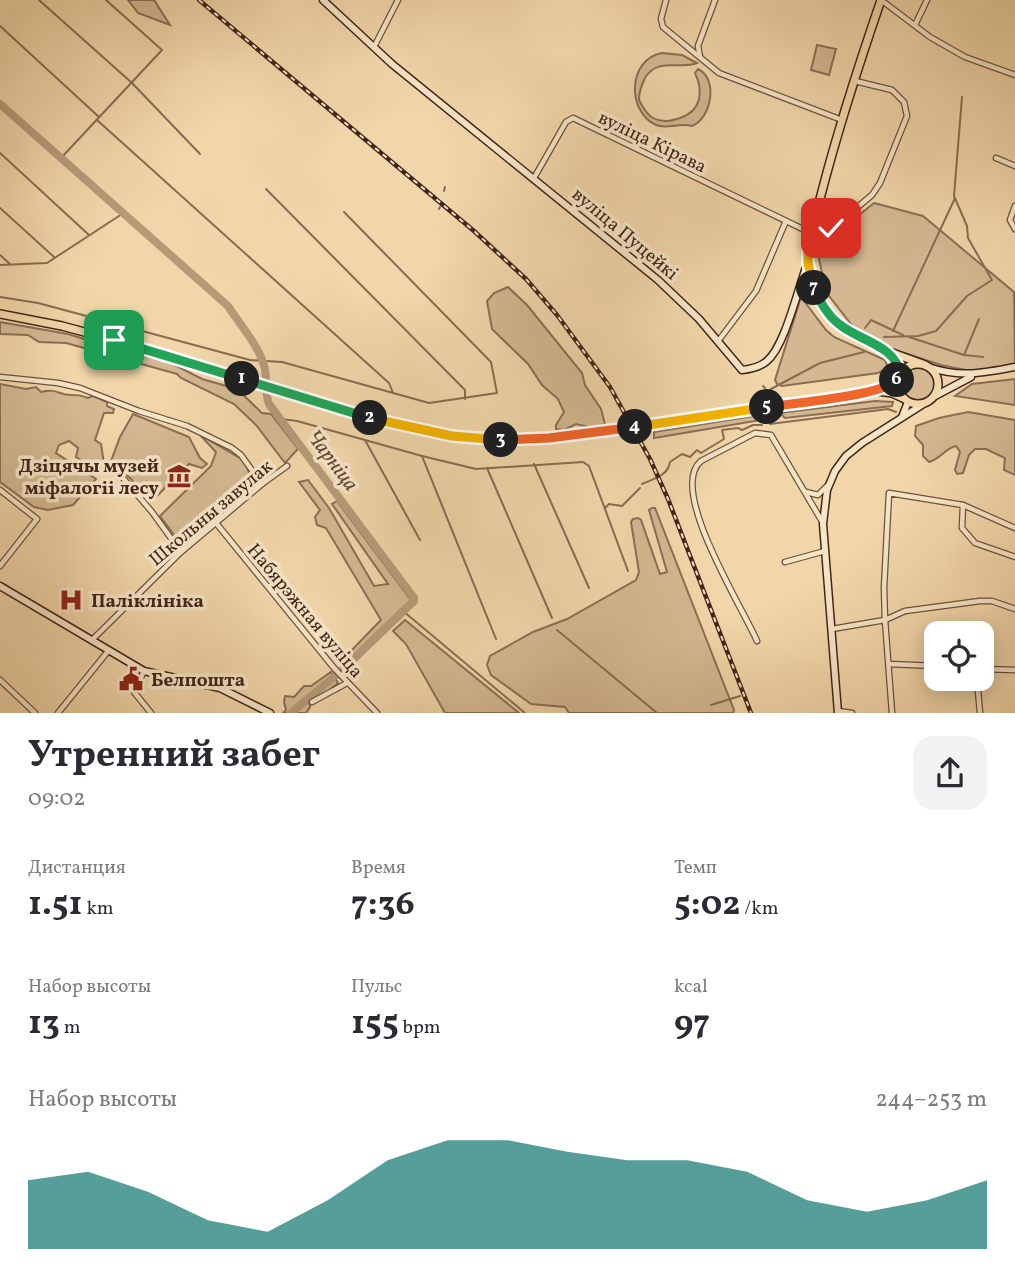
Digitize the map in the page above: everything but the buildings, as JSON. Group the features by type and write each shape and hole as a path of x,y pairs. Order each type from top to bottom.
{"main road":[{"name":"вуліца Пуцейкі","path":"323,0 374,47 658,280 719,340 742,370 766,362 779,345 808,263"},
{"path":"881,0 842,120 811,233 808,263 814,288 828,313 853,334 927,366 955,374 979,374 1015,367"},
{"path":"0,314 62,326 382,422 452,436 525,440 611,431 874,391 894,384 899,376 914,364 927,366 938,380 934,396"},
{"path":"884,349 895,359 899,376 898,389 906,400"},
{"path":"838,712 824,524 825,500 831,480 846,456 862,443 934,396 979,374"},
{"path":"874,391 892,393 906,400 925,403"},
{"path":"899,421 906,400"},
{"path":"0,586 144,671 220,688 265,711"}],"street":[{"path":"374,47 398,0"},
{"path":"666,0 661,19 663,27 719,73 842,120"},
{"path":"700,58 698,46 715,0"},
{"path":"881,0 930,37 965,57 1015,75"},
{"path":"915,24 927,0"},
{"path":"808,248 872,195 884,174 907,116 904,102 892,90 854,81"},
{"name":"вуліца Кірава","path":"534,178 566,122 573,118 811,233"},
{"path":"996,158 1015,166"},
{"path":"1015,206 1010,220 1015,229"},
{"path":"719,340 756,291 786,221"},
{"path":"0,377 80,388 187,426 232,448 241,455 262,484"},
{"path":"757,641 706,539 691,475 701,461 755,433 765,433 774,437 824,524"},
{"path":"111,464 152,512 181,552"},
{"name":"Школьны завулак","path":"92,640 181,552 287,466"},
{"path":"805,491 818,495 831,480"},
{"path":"0,490 37,519 0,566"},
{"path":"892,713 884,588 889,493 962,505 1015,528"},
{"path":"962,505 962,528 975,543 1015,557"},
{"name":"Набярэжная вуліца","path":"216,523 347,684 377,713"},
{"path":"785,562 826,551"},
{"path":"831,629 885,620 905,611 980,601 992,601 1015,609"},
{"path":"58,713 109,650"},
{"path":"889,664 924,665"},
{"path":"994,669 1015,670"},
{"path":"144,671 134,692 151,713"},
{"path":"0,680 35,713"},
{"path":"312,702 347,684"},
{"path":"978,691 980,713"},
{"path":"838,712 852,713"}],"shaded area":[{"path":"128,0 154,0 170,25 138,13"},
{"path":"817,45 836,49 829,75 811,70"},
{"path":"662,53 682,55 697,63 656,68 645,78 639,100 656,120 670,121 687,115 699,100 695,73 698,69 709,81 710,99 704,116 692,126 656,125 646,118 640,109 636,98 637,75 642,65 651,57"},
{"path":"874,203 923,216 1014,292 1015,364 975,372 941,365 885,347 854,328 826,292 818,254"},
{"path":"508,287 527,305 582,373 585,385 601,409 605,424 593,428 576,424 564,430 556,429 564,412 558,399 542,385 528,364 492,329 487,301 494,293"},
{"path":"801,297 834,337 885,360 888,368 878,373 782,386 777,384 775,380"},
{"path":"0,322 68,334 169,362 202,379 237,389 262,413 271,414 298,449 285,463 256,425 234,404 177,374 66,343 39,342 28,335 0,334"},
{"path":"918,368 930,373 935,385 930,397 918,402 906,397 901,385 906,373"},
{"path":"1015,379 1015,405 955,396 972,384"},
{"path":"0,384 26,389 36,387 41,392 55,391 88,398 93,396 107,402 107,406 114,409 113,413 104,413 95,440 101,444 105,470 96,474 76,457 78,448 69,441 59,445 56,453 96,479 73,505 48,510 34,507 0,482"},
{"path":"875,401 893,402 892,406 785,418 780,413"},
{"path":"968,412 1015,420 1015,475 1004,470 1005,458 986,449 975,449 969,455 963,473 957,474 955,470 960,452 956,446 929,462 923,456 923,445 915,436 916,426"},
{"path":"133,414 189,437 200,458 207,464 202,468 189,464 153,500 139,492 132,480 111,461"},
{"path":"760,415 761,420 654,438 654,432"},
{"path":"200,435 245,461 254,488 184,548 160,516 211,466 216,452"},
{"path":"308,480 329,508 374,586 388,584 332,504 337,501 411,600 346,662 345,657 381,620 326,528 317,525 315,517 320,510 299,482"},
{"path":"655,508 733,713 569,713 565,707 531,704 491,675 487,665 490,656 533,632 567,619 636,580 639,572 631,522 633,519 641,520 660,574 667,572 649,510"},
{"path":"405,620 519,713 445,713 406,644 393,631"},
{"path":"331,672 338,683 322,696 316,696 309,702 310,707 306,713 283,713 286,710 285,696 294,697 304,686 311,686"}],"waterway":[{"path":"39,0 132,83 200,154"},
{"path":"61,158 162,50 106,0"},
{"path":"0,26 99,117"},
{"path":"884,337 918,336 936,331 967,296 992,280 968,238 967,226 954,196 962,97"},
{"name":"Чарніца","path":"0,104 228,306 261,357 269,404 414,598 414,601 341,671 291,713"},
{"path":"97,120 389,383 393,393"},
{"path":"0,153 89,235"},
{"path":"444,191 445,187"},
{"path":"266,189 465,390 465,399"},
{"path":"893,331 955,198"},
{"path":"0,208 54,257"},
{"path":"0,297 38,303 250,360 282,362 429,403 497,393 491,362 344,212"},
{"path":"0,265 47,263 122,214"},
{"path":"0,255 10,264"},
{"path":"979,319 964,355 983,357"},
{"path":"865,328 871,320 903,335"},
{"path":"909,337 964,355"},
{"path":"771,389 820,363 864,352"},
{"path":"770,424 888,409 896,412"},
{"path":"281,419 365,440 420,540"},
{"path":"642,484 663,474 670,462 682,454 690,457 697,450 701,453 724,439 722,430 742,430 753,425 762,425"},
{"path":"365,440 422,456 496,639"},
{"path":"422,456 476,469 583,462 589,466 628,571"},
{"path":"534,464 589,588"},
{"path":"487,468 552,618"},
{"path":"605,508 609,504 622,506 640,488"},
{"path":"403,611 525,713"},
{"path":"557,630 657,713"},
{"path":"711,705 740,696"}],"railway":[{"path":"199,0 474,231 526,279 557,315 610,387 650,459 751,713"}],"place":[{"name":"Дзіцячы музей міфалогіі лесу","path":"179,476"},
{"name":"Паліклініка","path":"71,600"},
{"name":"Белпошта","path":"131,679"}],"route":[{"path":"114,340 382,422 478,439 525,440 611,431 874,391 894,384 898,379 900,374 895,359 884,349 853,334 836,322 823,305 809,275 808,248 831,228"}]}
